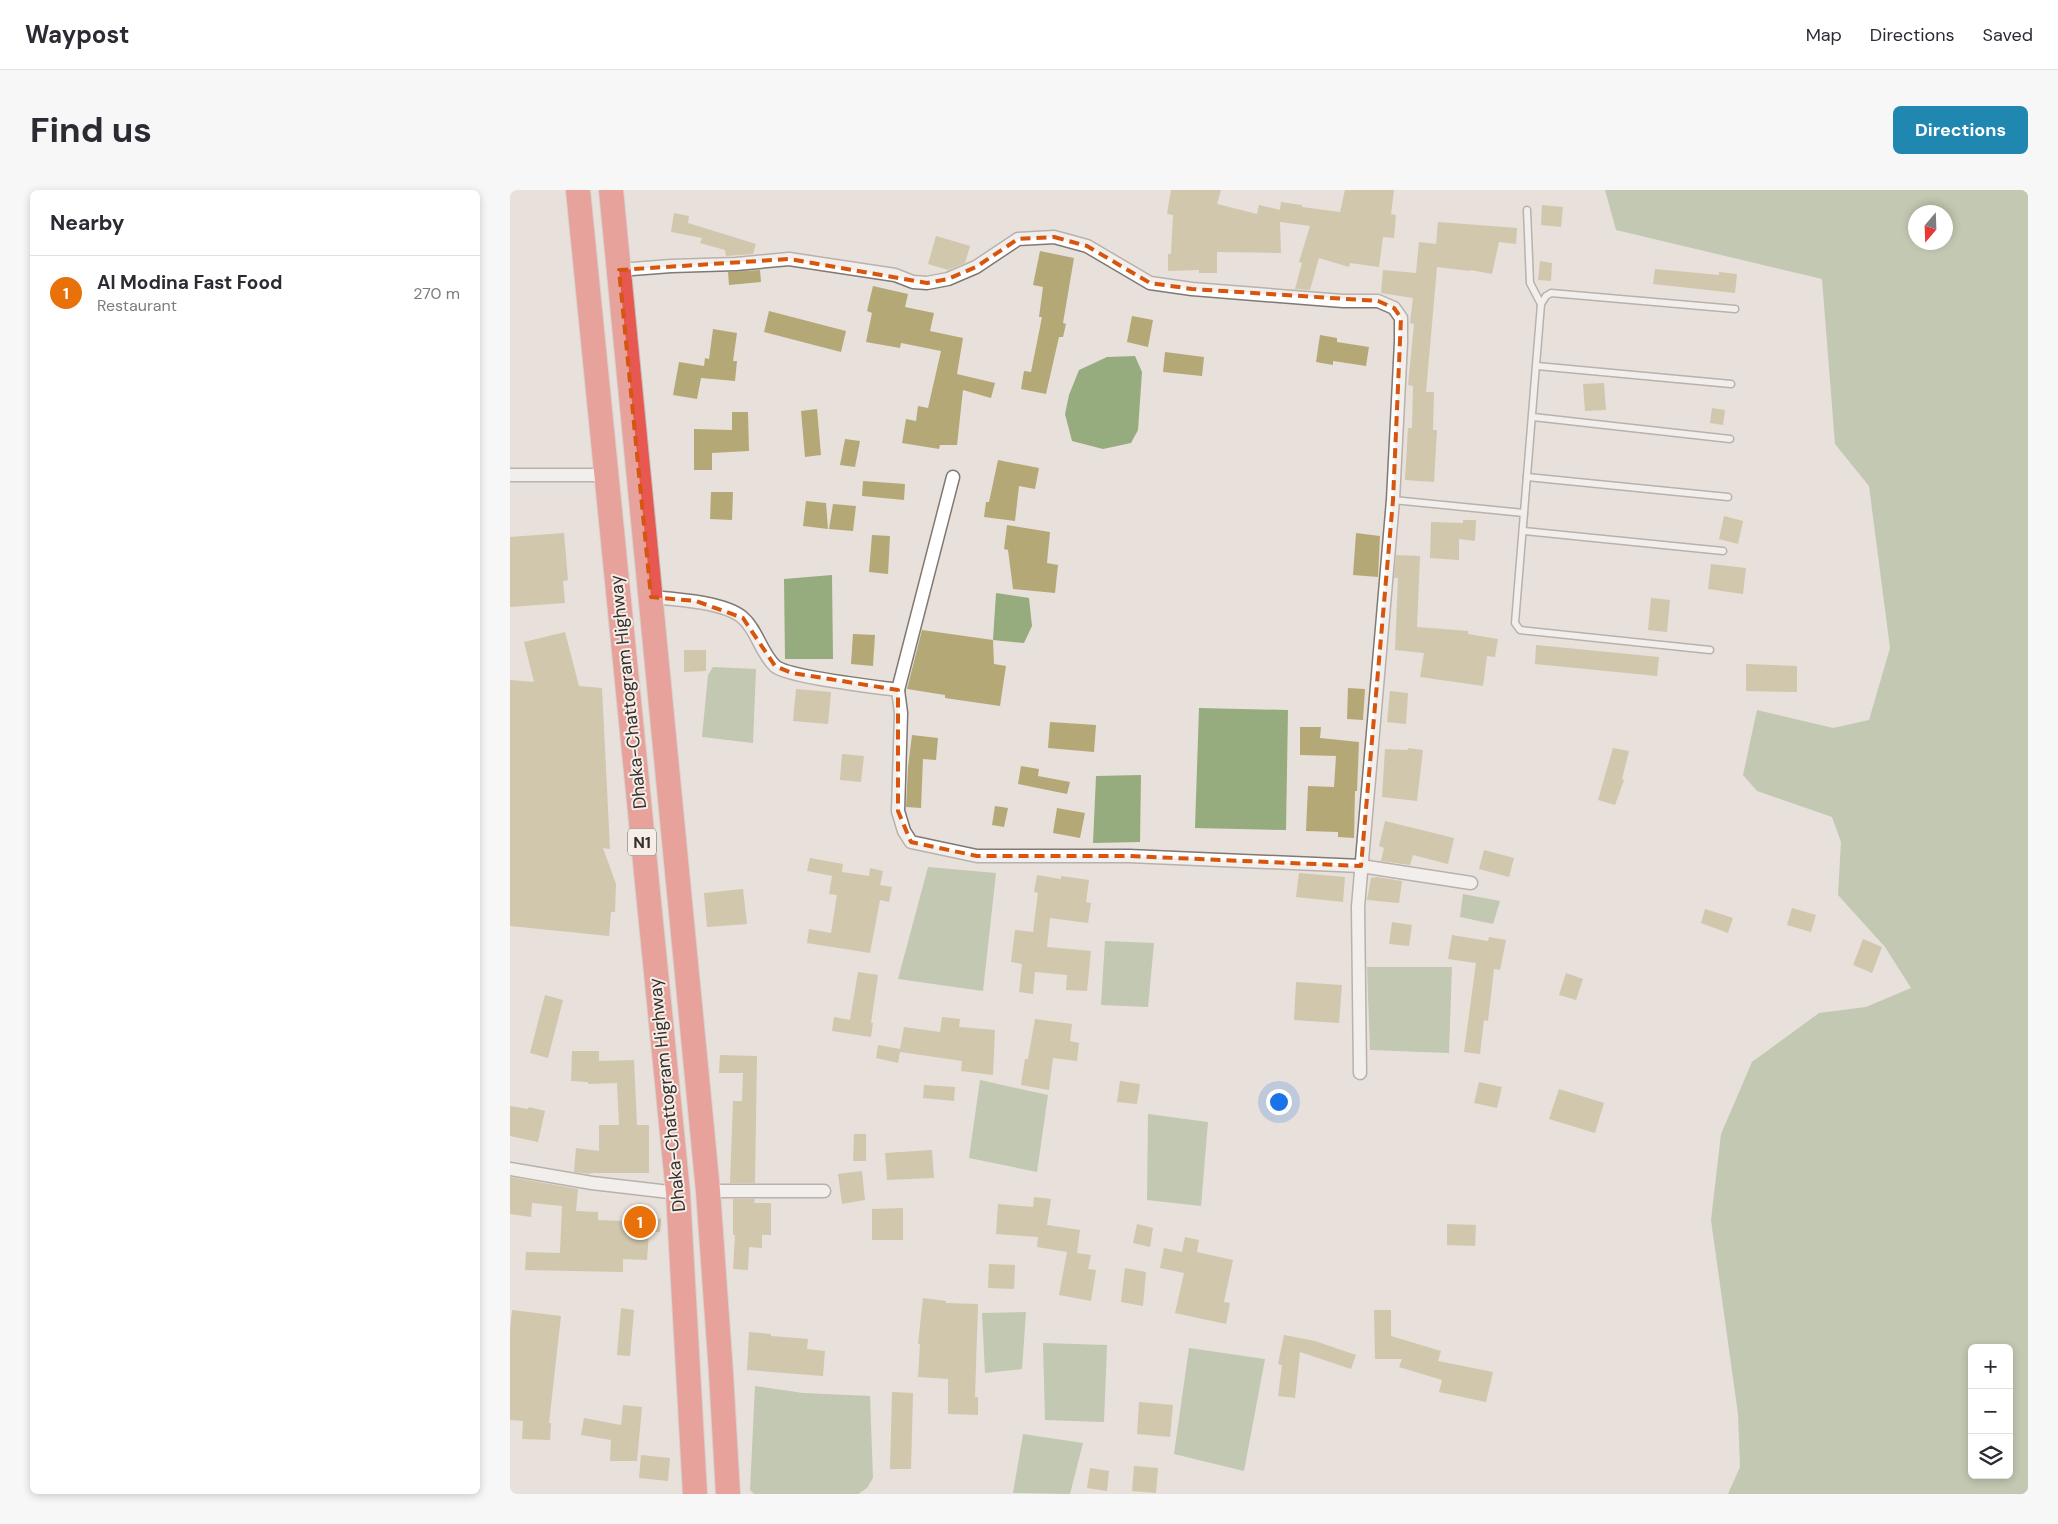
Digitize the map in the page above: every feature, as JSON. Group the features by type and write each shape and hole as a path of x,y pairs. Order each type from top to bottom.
{"highway":[{"name":"Dhaka-Chattogram Highway","path":"578,190 678,1194 695,1494"},
{"name":"Dhaka-Chattogram Highway","path":"611,190 708,1191 722,1373 728,1494"}],"street":[{"path":"619,270 736,264 788,259 895,275 913,282 927,283 948,279 976,267 1018,239 1054,237 1087,246 1150,283 1192,289 1343,301 1378,301 1394,308 1401,318 1393,500 1358,916 1360,1073"},
{"path":"510,475 607,476"},
{"path":"953,477 898,690 900,713 898,811 904,831 911,842 977,856 1129,856 1361,866 1471,883"},
{"path":"651,597 696,601 730,611 743,618 775,666 792,673 898,690"},
{"path":"510,1169 592,1183 678,1194"},
{"path":"708,1191 824,1191"}],"lane":[{"path":"1527,210 1530,283 1541,304"},
{"path":"1710,650 1520,630 1516,623 1541,304 1546,296 1551,293 1734,309"},
{"path":"1537,366 1731,384"},
{"path":"1533,417 1730,438"},
{"path":"1527,477 1728,497"},
{"path":"1393,500 1524,513"},
{"path":"1523,531 1723,551"}],"highlighted area":[{"path":"1054,237 1087,246 1150,283 1192,289 1378,301 1394,308 1401,318 1401,342 1393,500 1361,866 1129,856 977,856 911,842 898,811 898,690 792,673 775,666 743,618 696,601 651,597 619,270 789,259 927,283 948,279 976,267 1018,239"}],"shaded area":[{"path":"1605,190 2028,190 2028,1494 1728,1494 1740,1467 1738,1414 1711,1220 1721,1134 1752,1062 1819,1013 1866,1007 1911,988 1885,947 1838,895 1841,842 1832,817 1757,791 1743,775 1757,710 1833,728 1869,720 1890,648 1869,486 1835,444 1822,279 1616,230"},
{"path":"1135,356 1142,372 1138,430 1131,443 1103,449 1072,441 1065,414 1069,395 1079,370 1107,357"},
{"path":"832,575 833,659 785,659 784,579"},
{"path":"996,593 1029,598 1032,626 1024,643 993,640"},
{"path":"713,667 756,669 753,743 702,737 708,675"},
{"path":"1199,708 1288,710 1286,830 1195,828"},
{"path":"1141,775 1140,842 1093,843 1096,776"},
{"path":"928,867 996,873 983,991 898,979"},
{"path":"1463,894 1500,901 1493,924 1460,917"},
{"path":"1105,941 1154,943 1148,1007 1101,1005"},
{"path":"1367,967 1452,967 1449,1053 1370,1050"},
{"path":"980,1080 1048,1095 1037,1172 969,1158"},
{"path":"1148,1114 1208,1122 1201,1206 1147,1200"},
{"path":"1026,1312 1022,1369 985,1373 982,1313"},
{"path":"1043,1343 1107,1345 1104,1422 1045,1420"},
{"path":"1189,1348 1265,1359 1244,1471 1174,1454"},
{"path":"755,1386 803,1393 870,1396 873,1478 867,1488 858,1494 754,1494 750,1490"},
{"path":"1023,1434 1083,1443 1070,1494 1013,1493"}],"building":[{"path":"1171,190 1221,190 1217,204 1257,214 1259,205 1280,210 1281,202 1340,212 1345,190 1394,190 1391,214 1396,215 1394,238 1383,237 1379,267 1350,263 1349,267 1319,258 1310,290 1295,289 1302,263 1299,262 1310,226 1280,222 1281,253 1217,252 1217,273 1199,273 1199,270 1168,271 1168,254 1171,254 1173,215 1167,214"},
{"path":"1542,205 1563,207 1561,227 1541,225"},
{"path":"674,213 689,216 688,223 756,244 753,254 726,256 725,250 700,243 702,238 671,232"},
{"path":"1438,222 1517,228 1516,244 1499,242 1492,274 1437,267 1426,392 1434,392 1433,430 1437,430 1434,482 1405,480 1408,428 1412,428 1413,386 1408,385 1414,324 1410,323 1413,298 1381,293 1383,270 1416,273 1419,242 1436,244"},
{"path":"936,236 970,246 965,263 948,270 928,264"},
{"path":"1040,251 1074,258 1063,323 1066,324 1063,337 1059,337 1046,394 1021,389 1024,371 1031,372 1042,317 1039,317 1043,287 1033,285"},
{"path":"1540,261 1552,263 1551,281 1538,280"},
{"path":"1655,269 1719,275 1719,272 1737,274 1735,293 1653,284"},
{"path":"760,270 761,282 729,285 728,272"},
{"path":"873,286 908,294 905,307 934,313 930,331 963,338 957,374 995,383 991,398 963,390 957,445 940,445 939,449 902,443 906,419 916,421 918,406 928,408 941,351 901,343 900,348 866,342 872,313 867,311"},
{"path":"769,311 846,331 841,352 764,332"},
{"path":"1132,316 1153,320 1148,347 1127,342"},
{"path":"713,329 737,333 733,361 737,361 735,381 701,378 697,399 673,395 679,362 704,366 705,358 709,359"},
{"path":"1320,335 1337,338 1337,342 1369,347 1366,366 1333,361 1333,365 1316,362"},
{"path":"1165,352 1204,357 1202,376 1163,372"},
{"path":"1604,383 1606,410 1585,411 1583,384"},
{"path":"1712,408 1725,410 1723,425 1710,423"},
{"path":"817,409 821,455 805,457 801,411"},
{"path":"732,412 748,412 749,451 712,453 712,470 694,470 694,429 732,430"},
{"path":"845,439 860,441 855,467 840,465"},
{"path":"998,460 1039,468 1035,489 1019,486 1015,521 984,517 986,502 989,502"},
{"path":"863,481 905,484 904,500 862,496"},
{"path":"711,492 733,492 732,520 710,519"},
{"path":"806,501 826,503 828,529 803,526"},
{"path":"833,504 856,506 853,531 829,529"},
{"path":"1724,516 1743,521 1738,544 1719,539"},
{"path":"1463,520 1476,520 1475,541 1459,539 1459,560 1430,558 1431,522 1463,523"},
{"path":"1007,525 1050,532 1047,563 1058,565 1055,593 1013,589 1008,550 1004,549"},
{"path":"564,533 568,580 563,581 565,603 510,607 510,537"},
{"path":"1356,533 1380,536 1378,577 1353,575"},
{"path":"872,535 890,536 888,574 869,572"},
{"path":"1396,555 1420,556 1417,627 1468,631 1468,634 1498,639 1495,657 1487,656 1483,686 1420,677 1424,653 1395,650 1398,578 1394,578"},
{"path":"1711,564 1746,568 1743,594 1708,589"},
{"path":"1651,598 1670,600 1667,632 1648,630"},
{"path":"922,630 993,640 994,664 1006,666 1000,706 945,698 945,695 907,689"},
{"path":"565,632 579,686 602,688 610,849 603,848 616,884 615,912 611,912 609,936 510,926 510,680 534,682 524,642"},
{"path":"853,634 875,635 873,666 851,664"},
{"path":"1536,645 1659,657 1657,676 1535,664"},
{"path":"684,650 706,650 706,671 684,672"},
{"path":"1746,664 1797,666 1797,692 1746,691"},
{"path":"1348,688 1365,689 1363,720 1347,719"},
{"path":"796,689 831,692 828,724 793,721"},
{"path":"1390,691 1408,693 1406,724 1387,722"},
{"path":"1050,722 1096,725 1094,752 1048,748"},
{"path":"1300,727 1321,727 1320,738 1359,742 1354,838 1338,837 1338,832 1306,831 1308,786 1334,787 1336,756 1300,755"},
{"path":"912,735 938,738 936,760 923,759 921,808 906,807"},
{"path":"1408,748 1423,750 1417,801 1382,797 1385,749 1408,750"},
{"path":"1613,748 1629,751 1622,779 1624,780 1615,805 1598,800"},
{"path":"842,754 864,756 861,782 840,780"},
{"path":"1021,766 1039,769 1038,776 1070,782 1067,794 1018,784"},
{"path":"995,806 1008,808 1004,827 992,825"},
{"path":"1057,808 1085,813 1080,838 1053,833"},
{"path":"1385,821 1454,838 1448,864 1413,855 1410,865 1381,861 1384,848 1379,846"},
{"path":"1484,850 1514,858 1509,877 1479,869"},
{"path":"810,858 843,864 842,872 869,876 870,868 883,871 880,885 892,887 889,902 880,900 870,953 807,943 809,929 831,933 837,895 829,894 832,876 807,871"},
{"path":"1299,873 1345,877 1343,902 1296,897"},
{"path":"1037,875 1061,879 1061,876 1089,880 1086,902 1091,903 1088,923 1050,918 1047,947 1091,951 1087,991 1066,990 1067,975 1035,972 1033,994 1019,992 1022,964 1011,962 1015,930 1033,932 1038,893 1034,892"},
{"path":"1377,877 1402,881 1399,903 1367,900 1371,878"},
{"path":"743,889 747,924 707,927 704,893"},
{"path":"1792,908 1816,915 1811,932 1787,925"},
{"path":"1705,909 1733,918 1728,933 1701,923"},
{"path":"1392,922 1412,925 1409,946 1389,944"},
{"path":"1452,935 1488,941 1489,937 1506,940 1500,970 1494,969 1488,1021 1484,1020 1480,1054 1464,1052 1476,963 1448,959"},
{"path":"1863,939 1882,947 1872,973 1853,965"},
{"path":"858,972 878,975 871,1023 873,1023 871,1037 832,1031 834,1017 850,1020"},
{"path":"1566,973 1583,979 1576,1000 1559,995"},
{"path":"1296,982 1342,985 1339,1023 1294,1020"},
{"path":"545,995 563,1000 548,1058 530,1053"},
{"path":"942,1017 960,1019 959,1027 995,1030 993,1075 961,1071 962,1061 900,1052 898,1063 876,1058 878,1045 900,1049 904,1027 940,1032"},
{"path":"1035,1019 1072,1024 1070,1041 1079,1043 1077,1061 1053,1058 1049,1090 1021,1085"},
{"path":"572,1051 599,1051 599,1061 634,1060 637,1125 649,1125 649,1173 590,1174 574,1172 576,1148 599,1151 599,1125 619,1125 617,1083 588,1084 588,1082 571,1081"},
{"path":"720,1055 757,1056 755,1183 730,1183 733,1101 742,1101 743,1073 719,1073"},
{"path":"1120,1081 1140,1084 1137,1104 1117,1102"},
{"path":"1479,1082 1502,1087 1497,1108 1474,1103"},
{"path":"924,1085 955,1087 954,1101 923,1098"},
{"path":"1559,1089 1604,1103 1595,1133 1549,1119"},
{"path":"510,1106 528,1109 529,1107 545,1111 538,1142 510,1136"},
{"path":"854,1134 866,1134 866,1161 853,1161"},
{"path":"932,1150 934,1178 887,1180 885,1153"},
{"path":"862,1171 865,1200 842,1204 838,1174"},
{"path":"510,1177 578,1189 576,1211 598,1212 598,1220 623,1221 623,1218 661,1219 660,1232 649,1232 647,1260 623,1259 623,1272 525,1270 526,1252 560,1253 562,1206 532,1203 531,1217 510,1214"},
{"path":"1034,1197 1051,1199 1047,1225 1080,1230 1077,1253 1091,1255 1088,1269 1096,1270 1091,1301 1059,1295 1067,1252 1037,1247 1038,1237 996,1234 998,1204 1033,1207"},
{"path":"733,1199 755,1199 754,1203 771,1203 771,1235 762,1235 762,1248 749,1247 748,1270 733,1269 735,1235 733,1235"},
{"path":"903,1208 903,1240 872,1240 872,1209"},
{"path":"1137,1224 1153,1228 1150,1247 1133,1243"},
{"path":"1447,1224 1476,1225 1475,1246 1447,1245"},
{"path":"1185,1237 1199,1240 1197,1252 1233,1260 1224,1302 1230,1303 1226,1324 1175,1313 1184,1273 1160,1268 1164,1248 1182,1252"},
{"path":"989,1264 1015,1265 1014,1289 988,1288"},
{"path":"1125,1268 1146,1272 1143,1306 1121,1302"},
{"path":"923,1298 946,1301 946,1303 978,1304 975,1397 978,1397 978,1415 948,1414 948,1379 918,1377 920,1344 918,1344"},
{"path":"621,1308 634,1310 630,1356 617,1355"},
{"path":"512,1310 561,1316 549,1423 551,1423 550,1440 522,1439 523,1421 510,1420 510,1329"},
{"path":"1374,1310 1391,1310 1391,1336 1441,1351 1438,1361 1493,1372 1486,1402 1439,1392 1442,1380 1399,1367 1402,1359 1375,1359"},
{"path":"749,1332 808,1339 807,1349 825,1351 823,1376 747,1370"},
{"path":"1284,1335 1315,1341 1356,1355 1351,1369 1300,1352 1295,1398 1278,1396 1282,1365 1278,1364"},
{"path":"892,1392 913,1393 911,1469 890,1469"},
{"path":"1139,1402 1173,1405 1170,1437 1137,1434"},
{"path":"623,1405 642,1407 637,1461 610,1461 611,1440 581,1435 584,1418 621,1425"},
{"path":"641,1455 670,1458 668,1481 639,1478"},
{"path":"1134,1466 1158,1468 1156,1493 1132,1491"},
{"path":"1090,1468 1109,1471 1107,1491 1087,1488"}],"place":[{"name":"Al Modina Fast Food","path":"640,1222"}]}
